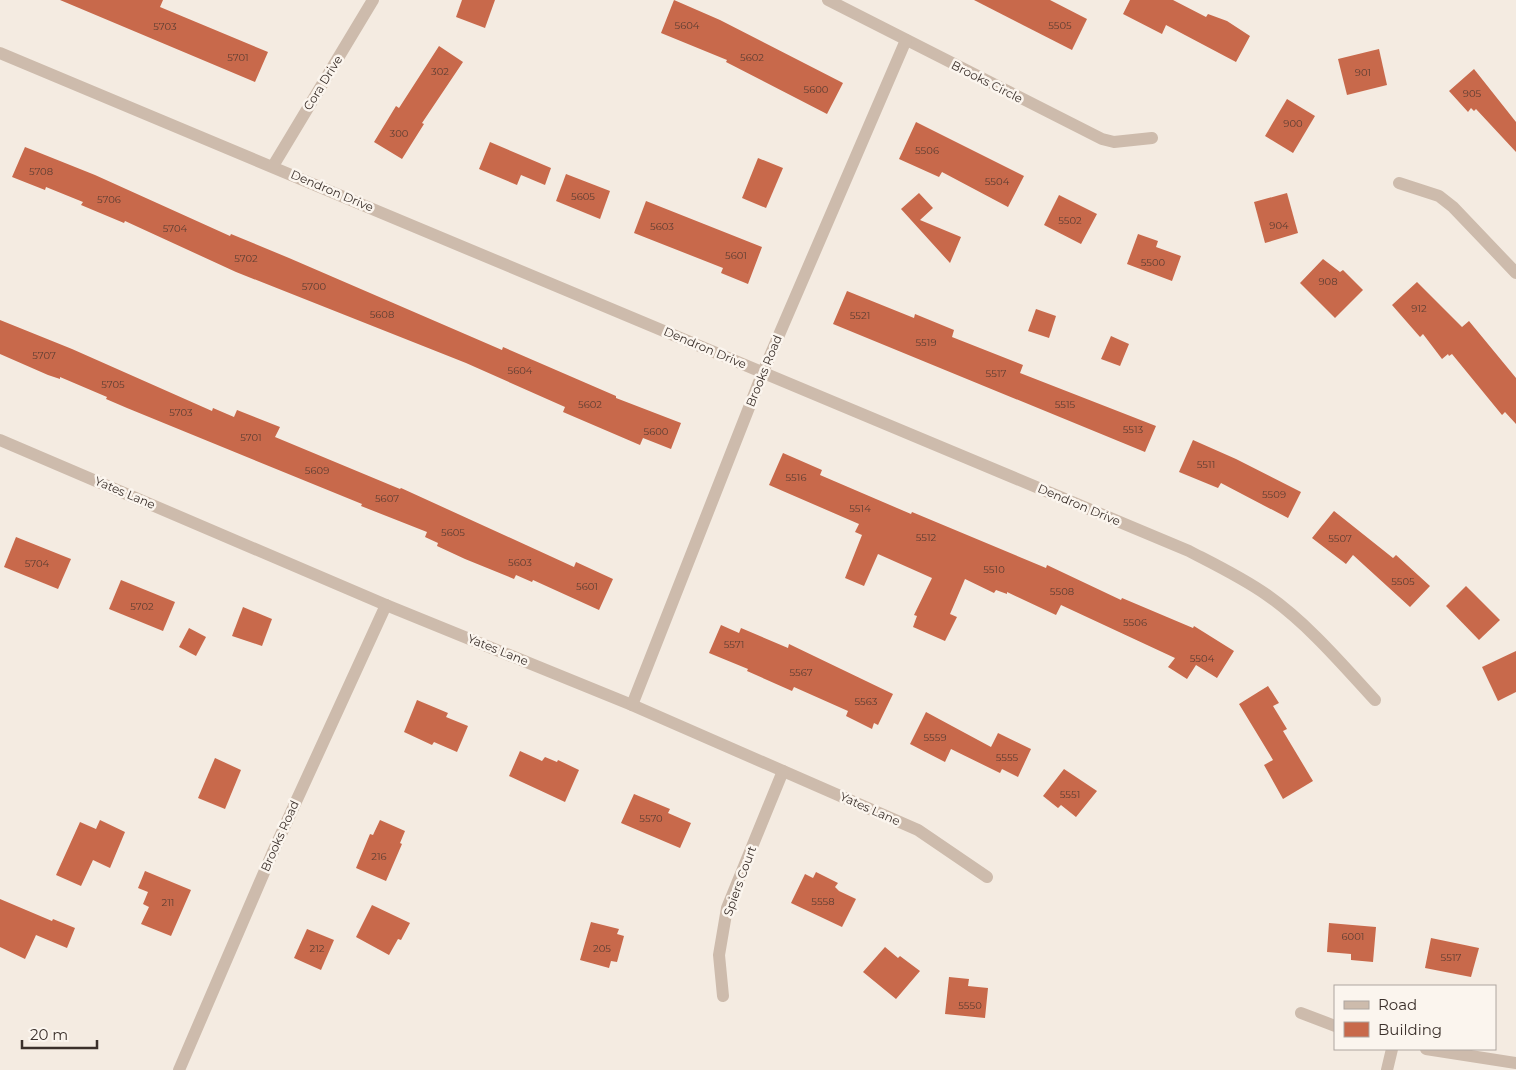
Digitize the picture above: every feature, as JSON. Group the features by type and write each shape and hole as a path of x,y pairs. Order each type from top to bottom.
{"street":[{"name":"Cora Drive","path":"273,166 374,0"},
{"name":"Brooks Circle","path":"828,0 1102,139 1114,142 1152,138"},
{"name":"Brooks Road","path":"632,705 763,372 906,40"},
{"name":"Dendron Drive","path":"0,53 1189,551 1230,572 1267,595 1325,645 1375,700"},
{"path":"1399,183 1439,196 1453,207 1516,273"},
{"name":"Yates Lane","path":"0,440 386,605 632,705 918,830 987,877"},
{"name":"Brooks Road","path":"180,1070 272,854 386,605"},
{"name":"Spiers Court","path":"723,996 719,955 727,908 783,771"},
{"path":"1301,1013 1334,1026"},
{"path":"1387,1070 1392,1050"},
{"path":"1432,1050 1516,1063"}],"building":[{"path":"60,0 163,0 160,7 268,52 255,82"},
{"path":"462,0 495,0 485,28 456,17"},
{"path":"674,0 720,20 843,83 827,114 726,62 727,60 661,33"},
{"path":"974,0 1050,0 1087,19 1072,50"},
{"path":"1130,0 1173,0 1206,17 1208,14 1227,21 1250,36 1236,62 1166,25 1162,34 1123,14"},
{"path":"439,46 463,62 422,123 424,124 402,159 374,142 396,106 399,108"},
{"path":"1379,49 1387,85 1347,95 1338,59"},
{"path":"1474,69 1516,122 1516,152 1476,109 1474,111 1471,108 1468,112 1449,91"},
{"path":"1287,99 1315,116 1293,153 1265,136"},
{"path":"916,122 1024,176 1008,207 942,172 939,177 899,159"},
{"path":"490,142 551,168 545,185 521,175 517,185 479,169"},
{"path":"25,147 95,175 230,236 231,234 289,258 502,350 503,347 616,396 616,398 681,423 671,449 643,438 640,445 563,412 565,407 466,363 236,272 125,221 124,223 81,205 83,202 46,187 45,190 12,177"},
{"path":"758,158 783,168 766,208 742,198"},
{"path":"566,174 610,191 600,219 556,201"},
{"path":"919,193 933,208 920,220 961,237 950,263 901,209"},
{"path":"1287,193 1298,233 1265,243 1254,202"},
{"path":"1059,195 1097,214 1081,244 1044,225"},
{"path":"646,201 762,247 748,284 721,273 723,268 634,233"},
{"path":"1138,234 1158,241 1156,247 1181,256 1172,281 1127,264"},
{"path":"1323,259 1340,272 1343,270 1363,290 1335,318 1300,283"},
{"path":"1417,282 1462,327 1469,321 1516,378 1516,424 1505,412 1502,415 1452,354 1449,356 1448,354 1442,359 1423,334 1420,337 1392,305"},
{"path":"847,291 914,318 915,314 954,330 952,337 1023,365 1020,373 1156,426 1145,452 833,324"},
{"path":"1036,309 1056,316 1049,338 1028,331"},
{"path":"0,320 72,349 212,411 213,408 234,417 237,410 280,427 275,437 401,488 574,567 576,562 613,579 599,610 533,580 532,582 516,575 514,579 465,559 437,546 438,543 425,537 427,532 127,408 106,399 107,397 60,377 60,379 48,375 0,354"},
{"path":"1111,336 1129,344 1120,366 1101,359"},
{"path":"1193,440 1236,459 1301,492 1288,518 1221,483 1218,488 1179,472"},
{"path":"783,453 822,470 820,475 911,514 912,512 1046,568 1047,565 1121,600 1122,598 1193,628 1194,626 1234,651 1217,678 1196,665 1187,679 1168,667 1175,658 1061,605 1056,615 1007,592 1007,594 996,590 994,593 965,579 950,614 957,617 945,641 913,627 917,616 914,615 932,578 878,554 864,586 845,578 862,535 855,532 859,524 769,485"},
{"path":"1334,511 1393,558 1396,555 1430,586 1410,607 1353,555 1346,564 1312,538"},
{"path":"16,537 71,559 58,589 4,567"},
{"path":"121,580 175,602 163,631 109,609"},
{"path":"1466,586 1500,620 1479,640 1446,606"},
{"path":"243,607 272,619 262,646 232,636"},
{"path":"721,625 739,633 741,628 788,648 789,644 893,694 878,725 874,723 872,729 846,716 848,711 794,687 792,691 747,671 748,669 709,653"},
{"path":"189,628 206,637 196,656 179,647"},
{"path":"1516,651 1516,692 1498,701 1482,667"},
{"path":"1268,686 1279,703 1273,706 1287,729 1283,731 1313,781 1283,799 1264,765 1273,760 1239,704"},
{"path":"417,700 448,713 446,717 468,726 457,752 434,742 432,745 404,732"},
{"path":"926,712 991,747 998,733 1031,749 1018,777 1002,769 1000,773 951,749 945,762 910,744"},
{"path":"520,751 542,761 545,757 557,762 558,760 579,770 565,802 509,776"},
{"path":"215,758 241,770 225,809 198,798"},
{"path":"1064,769 1097,791 1076,817 1061,805 1058,808 1043,796"},
{"path":"634,794 670,809 668,813 691,823 680,848 621,823"},
{"path":"100,820 125,832 110,868 93,860 81,886 56,875 80,822 96,829"},
{"path":"380,820 405,831 400,843 402,844 386,881 356,868 370,834 373,835"},
{"path":"145,871 191,890 171,936 141,924 149,907 143,904 148,892 138,888"},
{"path":"816,872 838,883 835,887 839,891 856,899 842,927 791,903 805,874 813,878"},
{"path":"0,899 52,921 53,919 75,928 67,948 36,935 25,959 0,947"},
{"path":"372,905 410,923 401,940 398,939 389,955 356,937"},
{"path":"591,922 619,929 617,934 624,936 617,962 611,961 609,968 580,960"},
{"path":"1329,923 1376,927 1373,962 1351,960 1351,954 1327,952"},
{"path":"307,929 334,940 321,970 294,958"},
{"path":"1431,938 1479,948 1471,977 1425,968"},
{"path":"885,947 898,958 900,956 920,971 896,999 863,972"},
{"path":"949,977 969,979 968,986 988,988 985,1018 945,1014"}]}
